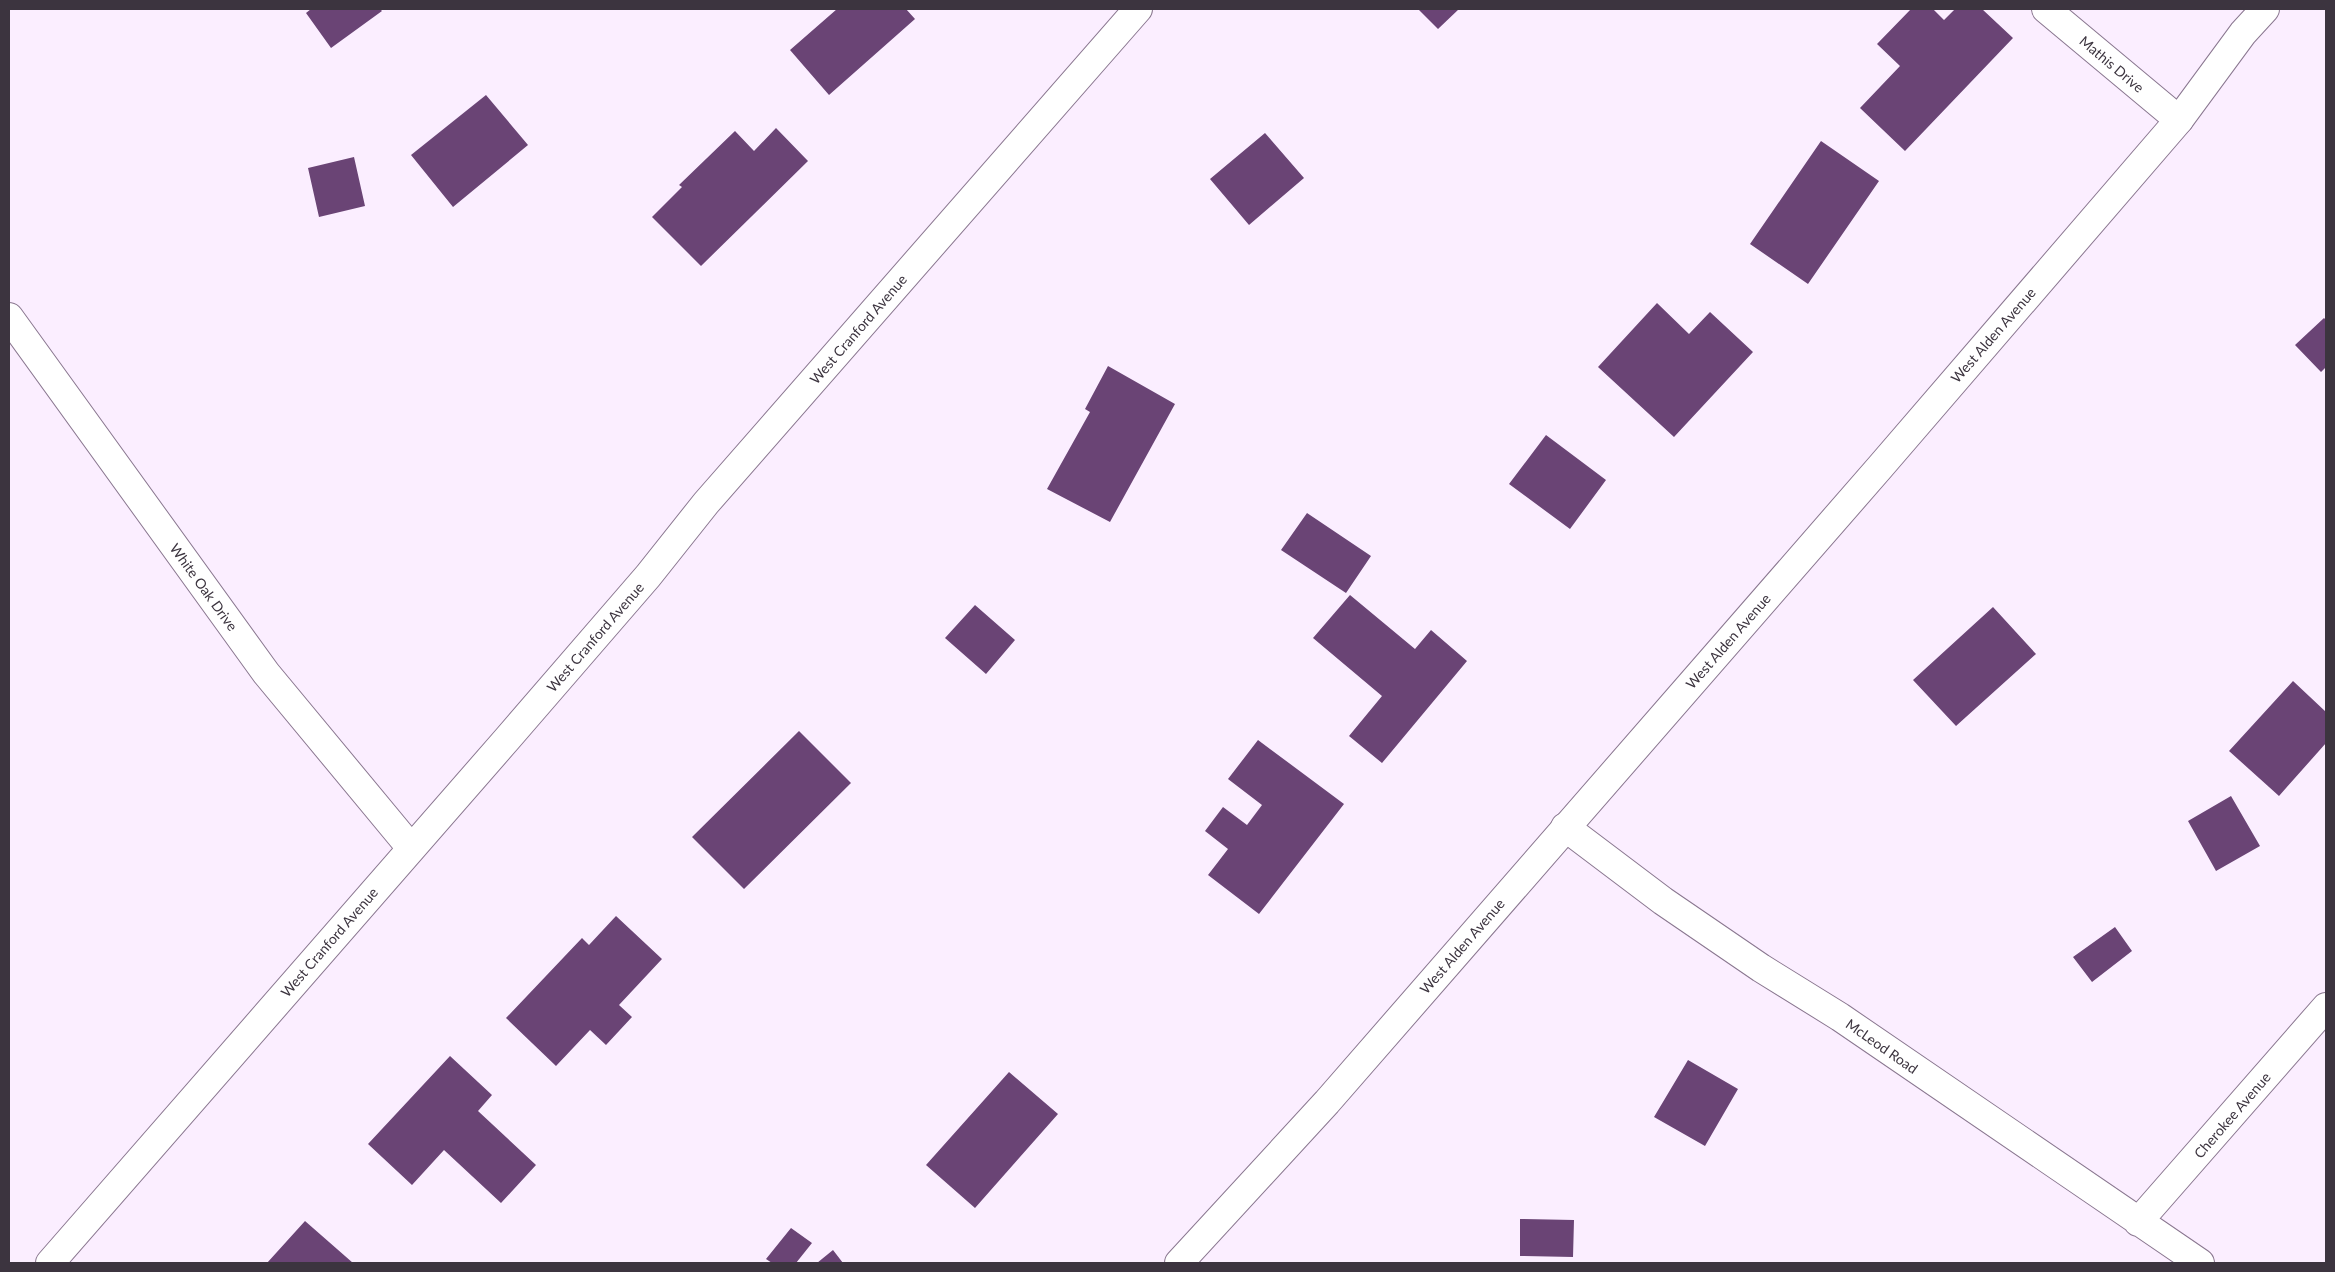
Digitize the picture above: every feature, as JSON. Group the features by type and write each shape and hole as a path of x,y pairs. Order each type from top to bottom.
{"street":[{"name":"West Cranford Avenue","path":"50,1263 635,590 706,503 1138,9"},
{"name":"Mathis Drive","path":"2046,9 2179,120"},
{"name":"West Alden Avenue","path":"1178,1263 1327,1102 2179,120 2243,32 2265,9"},
{"name":"White Oak Drive","path":"9,318 266,673 410,848"},
{"name":"McLeod Road","path":"1565,827 1688,917 1848,1023 2200,1263"},
{"name":"Cherokee Avenue","path":"2138,1222 2326,1008"}],"building":[{"path":"311,9 380,9 382,11 331,48 306,13"},
{"path":"837,9 906,9 915,19 829,95 790,50"},
{"path":"1418,9 1459,9 1438,29"},
{"path":"1911,9 1933,9 1944,20 1955,9 1982,9 2013,38 1905,151 1860,108 1900,66 1877,44"},
{"path":"486,95 528,145 453,207 411,155"},
{"path":"776,128 808,161 701,266 652,217 682,187 679,185 735,131 754,151"},
{"path":"1265,133 1304,178 1249,225 1210,179"},
{"path":"1821,141 1879,181 1808,284 1750,244"},
{"path":"354,157 365,206 319,217 308,168"},
{"path":"1657,303 1689,334 1710,312 1753,352 1674,437 1598,367"},
{"path":"2324,318 2326,320 2326,367 2321,372 2295,345"},
{"path":"1108,366 1175,404 1110,522 1047,489 1090,412 1085,409"},
{"path":"1546,435 1606,480 1570,529 1509,484"},
{"path":"1307,513 1371,556 1346,593 1281,550"},
{"path":"1350,595 1415,649 1431,630 1467,661 1382,763 1349,736 1382,696 1313,638"},
{"path":"975,605 1015,640 986,674 945,638"},
{"path":"1993,607 2036,654 1956,726 1913,680"},
{"path":"2293,681 2326,712 2326,743 2279,796 2229,751"},
{"path":"799,731 851,783 744,889 692,837"},
{"path":"1258,740 1344,804 1259,914 1208,875 1228,849 1205,831 1223,807 1247,825 1262,805 1228,779"},
{"path":"2231,796 2260,846 2216,871 2188,821"},
{"path":"616,916 662,959 619,1005 632,1017 606,1045 590,1030 556,1066 506,1018 582,938 589,945"},
{"path":"2115,927 2132,951 2092,982 2073,957"},
{"path":"450,1056 492,1095 478,1111 536,1165 501,1203 444,1150 412,1185 368,1144"},
{"path":"1688,1060 1738,1089 1705,1146 1654,1117"},
{"path":"1009,1072 1058,1114 975,1208 926,1165"},
{"path":"1520,1219 1574,1220 1573,1257 1520,1256"},
{"path":"305,1221 353,1263 267,1263"},
{"path":"791,1228 812,1243 796,1263 772,1263 766,1259"},
{"path":"833,1250 843,1263 817,1263"}]}
